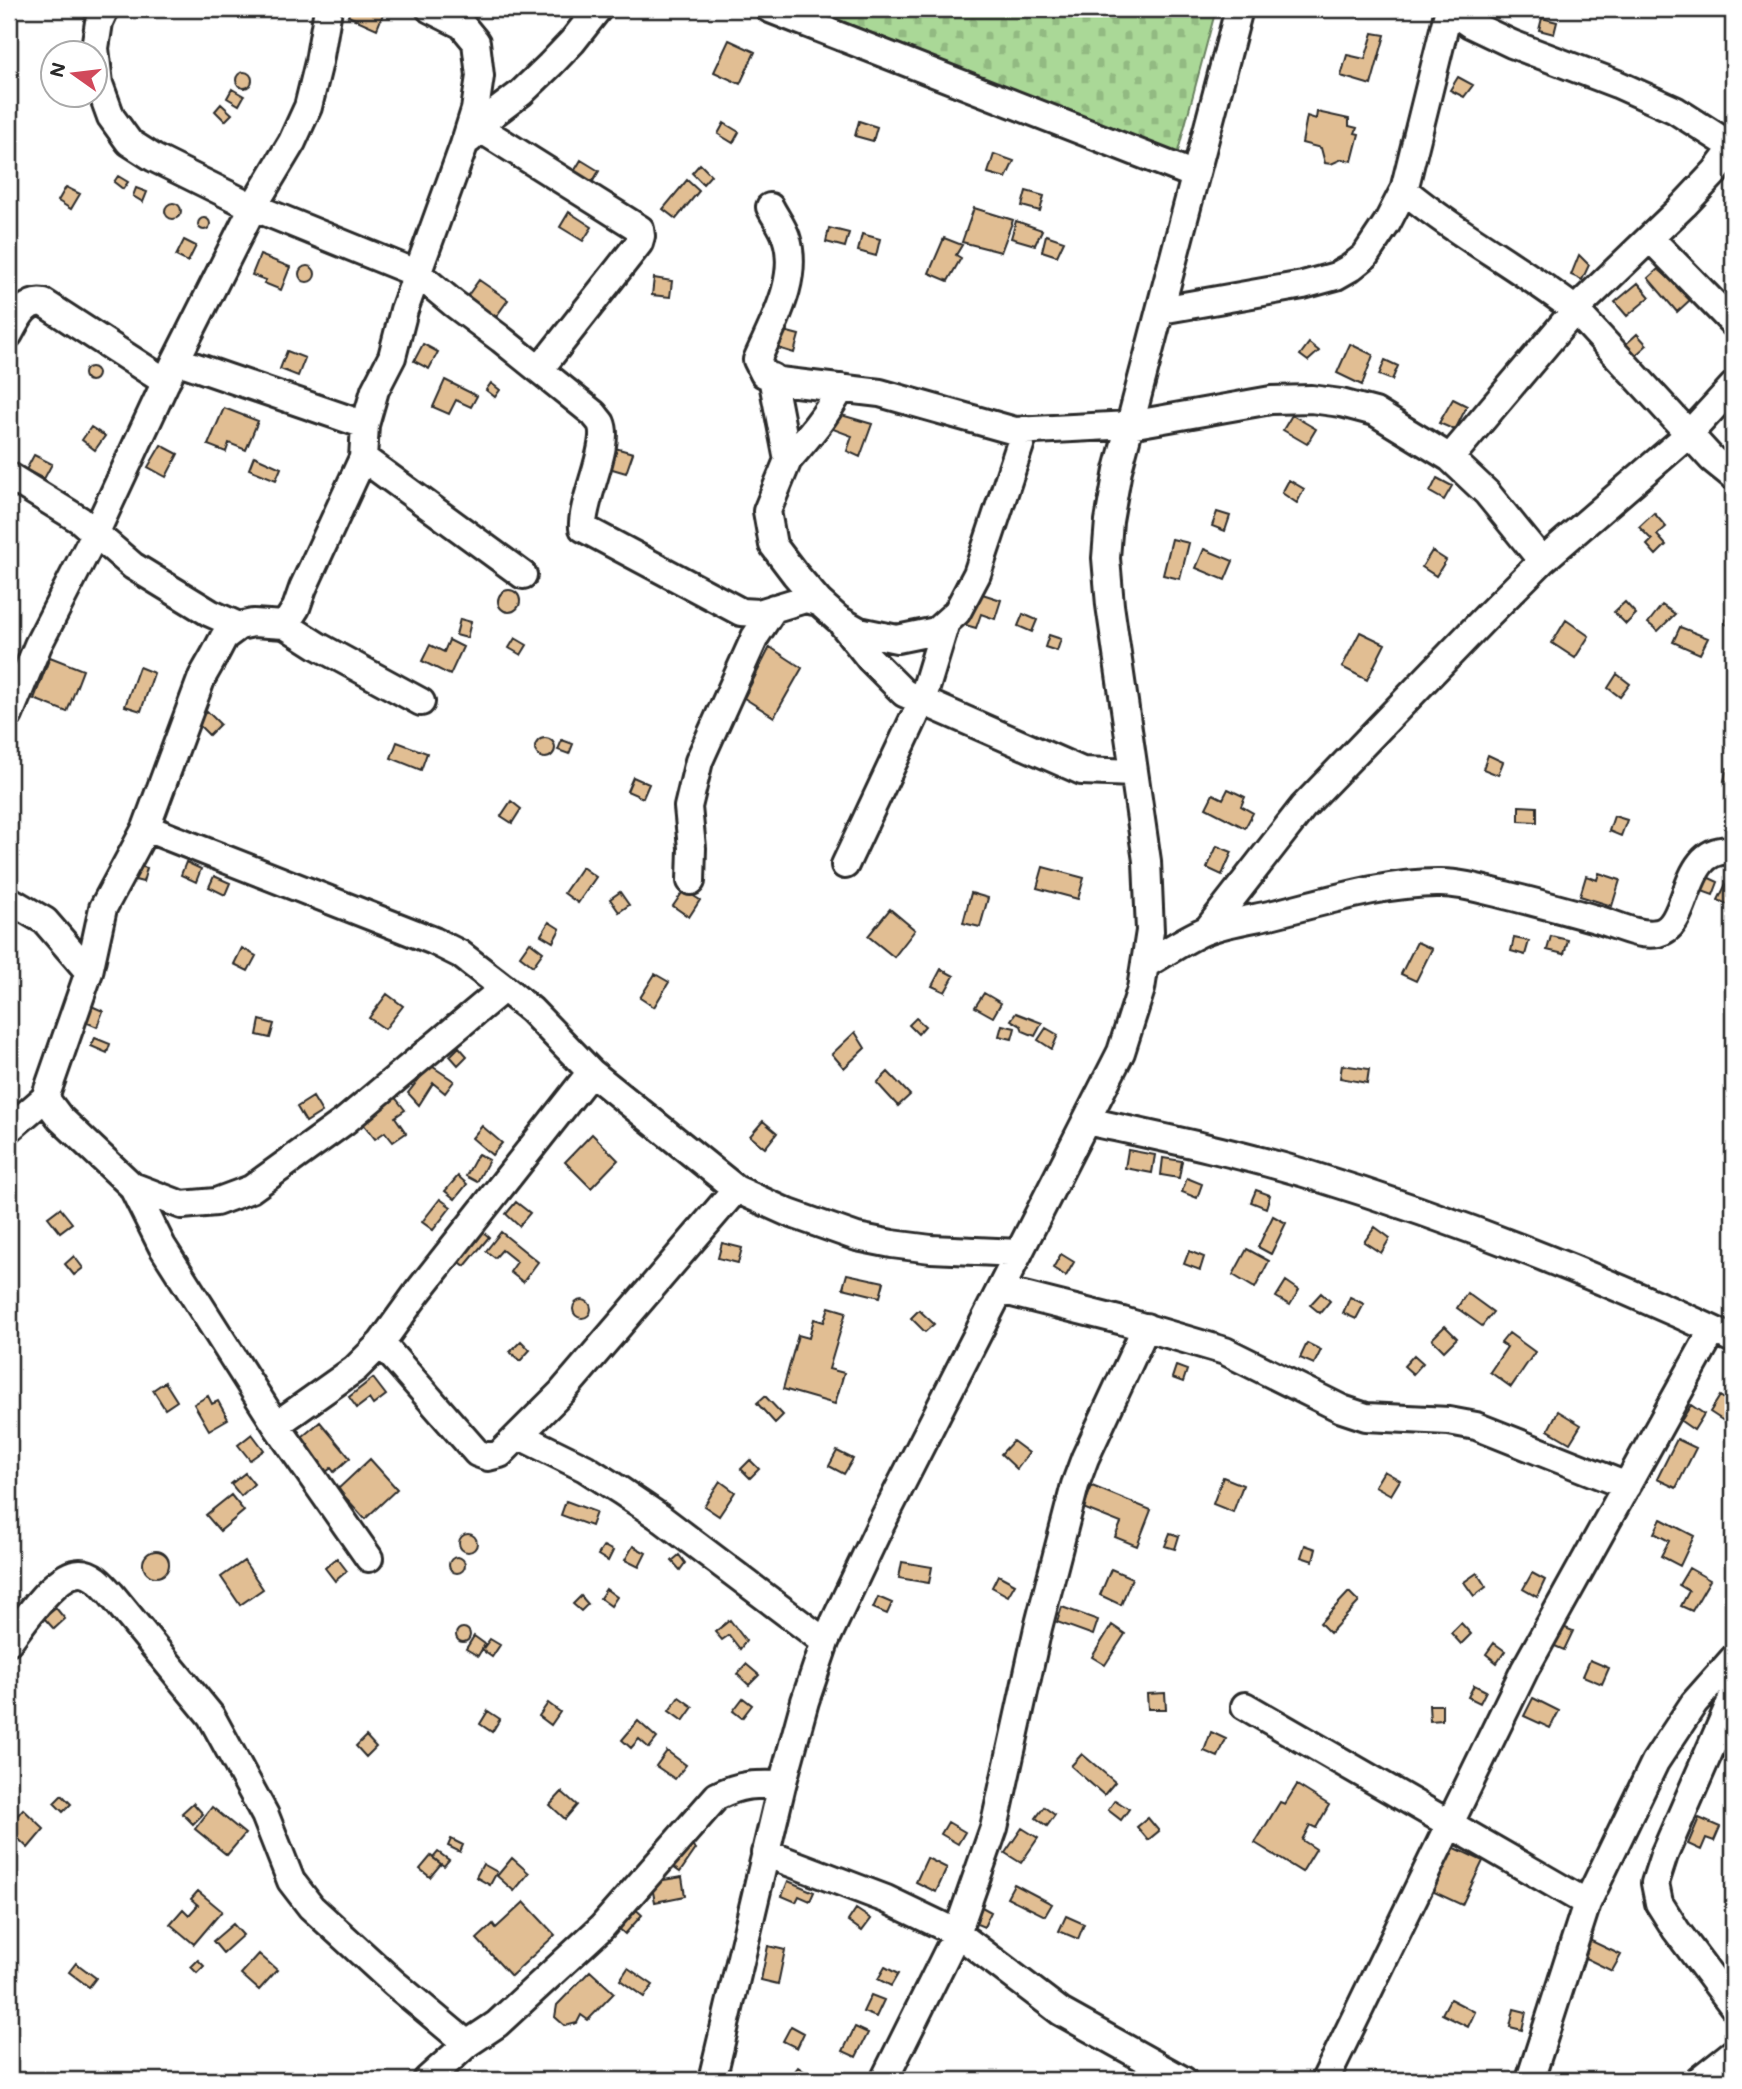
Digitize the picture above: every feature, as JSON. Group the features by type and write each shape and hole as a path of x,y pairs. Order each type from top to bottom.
{"street":[{"path":"105,9 99,22 95,48 99,85 111,117 129,142 154,158 253,207 418,274 540,369 601,423 603,432 595,475 582,517 583,528 741,612 759,613 805,599 859,631 897,639 936,631 957,612 977,574 1025,430"},
{"path":"9,715 38,645 95,534 171,371 253,207 292,142 309,107 328,9"},
{"path":"285,625 296,608 363,458 365,425 375,390 392,357 404,310 472,137 480,76 476,42 461,25 429,9"},
{"path":"472,137 488,118 521,93 550,65 597,9"},
{"path":"770,9 1195,175"},
{"path":"712,2080 782,1785 805,1701 825,1643 880,1526 1121,1052 1141,989 1150,931 1147,861 1110,605 1106,558 1109,521 1118,470 1239,9"},
{"path":"1161,310 1303,285 1336,275 1365,257 1404,190 1461,13 1512,44 1617,84 1675,110 1733,147 1715,172 1575,310 1450,458"},
{"path":"472,137 640,229 639,243 540,369"},
{"path":"1404,190 1439,218 1554,293 1575,310 1712,459 1733,477"},
{"path":"770,207 786,237 790,266 782,304 757,360 764,373 772,377 880,393 1014,431 1130,425 1271,400 1311,399 1341,402 1375,412 1450,458 1487,492 1542,561"},
{"path":"1650,238 1733,323"},
{"path":"9,334 29,304 36,301 44,303 171,371 365,425"},
{"path":"772,377 788,460"},
{"path":"1207,930 1303,807 1486,617 1542,561 1689,434 1733,386"},
{"path":"841,388 813,433 788,460 767,511 773,545 870,659 904,693 1082,771 1134,772"},
{"path":"363,458 523,575"},
{"path":"9,476 80,520 133,566 210,613 239,626"},
{"path":"691,881 692,848 688,807 699,761 755,637 775,608"},
{"path":"845,864 922,701 946,622"},
{"path":"9,1129 45,1098 89,972 103,908 146,828 202,677 225,637 239,626 253,623 285,625 421,702"},
{"path":"9,733 38,645"},
{"path":"146,828 434,941 460,954 531,1010 591,1072 736,1189 789,1213 857,1237 932,1249 1019,1253"},
{"path":"1146,964 1207,930 1342,897 1410,884 1444,883 1599,919 1646,934 1660,933 1671,927 1688,885 1703,861 1712,852 1733,851"},
{"path":"9,886 45,920 89,972"},
{"path":"9,900 45,920"},
{"path":"132,1186 182,1205 216,1202 251,1189 345,1121 504,988"},
{"path":"276,1425 355,1369 381,1343 417,1293 591,1072"},
{"path":"45,1098 60,1118 132,1186 162,1246 276,1425 369,1558"},
{"path":"1087,1121 1302,1173 1417,1210 1563,1264 1723,1334 1627,1486 1525,1669 1325,2080"},
{"path":"381,1343 477,1453 488,1457 500,1454 604,1345 736,1189"},
{"path":"1000,1290 1225,1351 1342,1409 1366,1417 1450,1421 1476,1426 1627,1486"},
{"path":"884,2080 957,1933 994,1828 1044,1604 1075,1485 1146,1328"},
{"path":"520,1436 585,1468 658,1516 825,1643"},
{"path":"9,1641 53,1587 67,1577 80,1573 95,1578 211,1716 265,1815 291,1881 312,1907 394,1983 467,2044"},
{"path":"1530,2080 1587,1903 1655,1762 1694,1703 1733,1659"},
{"path":"1733,1697 1664,1855 1655,1883 1659,1903 1676,1930 1733,2006"},
{"path":"1245,1706 1587,1903"},
{"path":"427,2080 467,2044 497,2024 602,1927 717,1797 733,1788 752,1784 782,1785"},
{"path":"765,1853 886,1899 957,1933 1062,2012 1183,2080"},
{"path":"1699,2080 1733,2053"}],"green space":[{"path":"812,9 1216,9 1177,155"}],"building":[{"path":"351,9 370,9 383,14 377,29 348,16"},
{"path":"1542,18 1557,22 1554,34 1539,30"},
{"path":"1373,33 1385,35 1371,85 1341,76 1347,55 1365,59"},
{"path":"729,40 755,52 740,84 714,72"},
{"path":"244,72 252,80 244,88 236,80"},
{"path":"1458,77 1473,85 1464,97 1450,90"},
{"path":"232,89 244,96 239,105 227,98"},
{"path":"221,104 232,114 225,121 215,111"},
{"path":"1317,112 1349,119 1349,126 1357,128 1355,133 1359,134 1352,161 1342,159 1331,164 1325,163 1321,148 1302,143 1307,116 1316,119"},
{"path":"859,121 877,127 873,141 855,136"},
{"path":"724,123 739,132 733,143 718,134"},
{"path":"994,154 1014,161 1006,178 988,173"},
{"path":"581,160 599,171 590,186 572,175"},
{"path":"700,164 711,175 703,184 692,173"},
{"path":"118,176 128,182 123,189 114,182"},
{"path":"687,180 699,191 676,219 663,209"},
{"path":"66,187 80,194 71,209 58,201"},
{"path":"136,188 147,192 143,202 133,196"},
{"path":"1026,191 1044,196 1040,211 1022,206"},
{"path":"173,203 179,205 179,217 173,219 167,217 165,211 167,205"},
{"path":"974,208 1013,220 1001,252 962,242"},
{"path":"569,212 592,227 583,241 560,227"},
{"path":"199,219 209,219 209,229 199,229"},
{"path":"1016,221 1042,230 1035,245 1011,238"},
{"path":"829,228 849,233 845,247 826,242"},
{"path":"862,234 880,239 876,256 858,251"},
{"path":"1046,235 1064,241 1057,256 1042,251"},
{"path":"944,238 962,245 956,255 961,258 948,281 929,273"},
{"path":"184,240 196,246 188,262 176,256"},
{"path":"260,255 290,267 281,290 252,275"},
{"path":"1579,255 1589,265 1582,280 1571,275"},
{"path":"307,266 313,268 313,280 307,282 301,280 299,274 301,268"},
{"path":"1658,269 1669,278 1676,270 1686,282 1678,288 1690,300 1677,312 1648,278"},
{"path":"654,278 672,281 670,297 652,295"},
{"path":"479,280 508,300 495,318 466,298"},
{"path":"1638,283 1650,297 1627,316 1615,302"},
{"path":"784,331 799,335 794,353 778,348"},
{"path":"1637,334 1647,345 1636,355 1626,344"},
{"path":"1309,343 1319,351 1308,361 1300,355"},
{"path":"423,344 438,352 429,369 414,361"},
{"path":"1350,344 1373,355 1362,385 1337,373"},
{"path":"287,351 305,358 298,376 280,369"},
{"path":"1385,360 1398,366 1392,380 1379,375"},
{"path":"88,367 94,367 98,374 94,381 88,381 84,377 84,371"},
{"path":"445,380 477,396 471,407 456,400 449,414 433,407"},
{"path":"491,383 500,390 495,397 486,390"},
{"path":"1453,399 1467,406 1455,430 1439,423"},
{"path":"224,408 258,421 246,450 229,443 226,452 208,445"},
{"path":"838,414 872,424 860,457 847,451 852,436 833,429"},
{"path":"1292,415 1316,429 1307,444 1283,430"},
{"path":"91,427 105,436 95,450 82,440"},
{"path":"161,445 178,454 166,477 148,467"},
{"path":"615,448 633,453 626,473 609,468"},
{"path":"34,455 52,464 44,479 26,470"},
{"path":"254,456 281,468 276,480 249,469"},
{"path":"1437,478 1452,486 1444,500 1430,492"},
{"path":"1289,480 1304,489 1297,503 1282,493"},
{"path":"1217,512 1230,516 1225,531 1212,526"},
{"path":"1654,513 1666,527 1657,535 1666,545 1656,555 1647,545 1652,540 1639,527"},
{"path":"9,516 16,521 9,531"},
{"path":"1172,539 1189,543 1180,579 1163,575"},
{"path":"1204,549 1233,561 1225,580 1196,568"},
{"path":"1432,551 1446,560 1436,576 1422,567"},
{"path":"509,590 517,593 520,601 517,609 509,612 501,609 498,601 501,593"},
{"path":"973,591 1001,600 995,619 981,614 976,628 962,624"},
{"path":"1733,594 1733,626 1725,624"},
{"path":"1625,602 1636,614 1626,624 1614,612"},
{"path":"1662,605 1675,614 1658,631 1648,623"},
{"path":"1023,614 1037,620 1032,632 1018,626"},
{"path":"460,619 471,622 467,638 456,635"},
{"path":"1566,620 1589,636 1575,658 1552,643"},
{"path":"1680,627 1708,638 1700,654 1673,642"},
{"path":"1360,632 1385,644 1367,680 1342,667"},
{"path":"1049,635 1061,639 1057,651 1045,647"},
{"path":"515,638 527,645 521,655 509,648"},
{"path":"449,640 463,647 450,675 422,661 430,645 444,652"},
{"path":"770,647 802,668 774,717 744,698"},
{"path":"50,657 83,670 67,712 34,699"},
{"path":"139,667 154,673 141,711 125,706"},
{"path":"1617,674 1630,684 1620,697 1608,688"},
{"path":"207,711 220,724 209,735 196,722"},
{"path":"1731,731 1733,732 1733,750 1727,748"},
{"path":"545,738 552,741 555,748 552,755 545,758 538,755 535,748 538,741"},
{"path":"562,740 573,744 569,754 558,750"},
{"path":"397,742 427,753 421,770 391,758"},
{"path":"1488,755 1503,762 1498,775 1483,769"},
{"path":"1727,768 1733,770 1733,784 1724,781"},
{"path":"633,777 649,784 643,798 627,791"},
{"path":"1228,789 1245,797 1241,806 1253,813 1245,828 1206,808 1213,794 1223,799"},
{"path":"511,801 521,809 512,823 501,816"},
{"path":"1519,806 1537,807 1537,822 1519,821"},
{"path":"1614,816 1627,820 1621,836 1609,831"},
{"path":"1217,846 1232,852 1222,875 1207,868"},
{"path":"186,862 201,869 196,882 181,875"},
{"path":"134,865 147,868 143,882 131,879"},
{"path":"582,867 596,877 578,903 564,893"},
{"path":"1043,867 1084,878 1078,899 1037,888"},
{"path":"1599,873 1620,880 1612,906 1580,896 1586,876 1597,880"},
{"path":"214,876 230,883 225,895 209,887"},
{"path":"1705,876 1718,882 1713,895 1699,890"},
{"path":"1726,884 1733,888 1733,907 1718,900"},
{"path":"684,890 700,900 689,917 673,906"},
{"path":"620,892 629,905 619,912 610,899"},
{"path":"971,893 988,898 980,927 963,923"},
{"path":"890,909 915,930 894,957 868,936"},
{"path":"549,922 560,929 553,942 541,935"},
{"path":"1551,936 1568,940 1564,954 1547,950"},
{"path":"1514,938 1529,941 1525,955 1511,951"},
{"path":"530,942 543,952 533,966 520,956"},
{"path":"1417,942 1432,949 1416,981 1401,974"},
{"path":"242,948 256,956 248,971 234,964"},
{"path":"941,969 954,976 945,992 932,986"},
{"path":"655,974 669,982 654,1007 640,998"},
{"path":"984,993 1001,1003 993,1017 975,1007"},
{"path":"387,994 403,1006 385,1029 369,1018"},
{"path":"89,1005 103,1011 97,1027 83,1021"},
{"path":"1016,1013 1042,1023 1035,1036 1023,1031 1021,1026 1011,1020"},
{"path":"916,1018 925,1026 918,1034 909,1025"},
{"path":"260,1020 274,1024 270,1038 257,1035"},
{"path":"1002,1025 1015,1028 1012,1039 999,1036"},
{"path":"1046,1028 1058,1035 1052,1049 1038,1040"},
{"path":"855,1032 865,1048 844,1068 832,1054"},
{"path":"95,1038 110,1044 107,1053 91,1046"},
{"path":"459,1047 467,1056 458,1065 450,1056"},
{"path":"430,1065 454,1081 445,1093 433,1083 419,1105 408,1093"},
{"path":"1342,1065 1369,1069 1367,1083 1340,1078"},
{"path":"888,1072 910,1095 898,1106 877,1083"},
{"path":"394,1096 405,1110 395,1117 406,1133 393,1142 385,1132 375,1139 361,1121"},
{"path":"313,1097 322,1112 306,1122 297,1107"},
{"path":"763,1121 777,1133 765,1148 750,1136"},
{"path":"482,1126 502,1143 492,1155 472,1138"},
{"path":"592,1134 618,1160 591,1188 565,1162"},
{"path":"1128,1150 1155,1155 1152,1173 1125,1168"},
{"path":"478,1154 489,1160 477,1182 466,1176"},
{"path":"1163,1158 1182,1161 1179,1178 1161,1175"},
{"path":"458,1176 467,1184 455,1199 445,1191"},
{"path":"1187,1178 1202,1184 1197,1198 1182,1192"},
{"path":"1256,1190 1270,1195 1266,1208 1251,1202"},
{"path":"440,1199 451,1207 433,1230 422,1222"},
{"path":"516,1202 530,1213 519,1226 506,1214"},
{"path":"60,1208 72,1223 60,1232 48,1217"},
{"path":"1273,1216 1286,1223 1271,1254 1258,1247"},
{"path":"476,1226 489,1237 465,1266 452,1256"},
{"path":"1375,1227 1390,1238 1381,1253 1364,1242"},
{"path":"501,1232 538,1262 523,1282 510,1272 517,1262 502,1250 495,1258 486,1251"},
{"path":"722,1243 742,1248 738,1263 718,1258"},
{"path":"1247,1249 1269,1261 1255,1288 1233,1275"},
{"path":"1189,1251 1204,1257 1200,1270 1184,1264"},
{"path":"1061,1254 1074,1262 1066,1276 1053,1268"},
{"path":"74,1256 83,1268 74,1275 65,1264"},
{"path":"847,1274 884,1282 880,1297 843,1288"},
{"path":"1286,1281 1299,1290 1290,1305 1276,1297"},
{"path":"1321,1293 1330,1301 1320,1313 1310,1305"},
{"path":"1467,1293 1493,1312 1482,1326 1457,1308"},
{"path":"1350,1297 1364,1304 1356,1319 1343,1313"},
{"path":"582,1300 588,1303 591,1309 588,1315 582,1318 576,1315 573,1309 576,1303"},
{"path":"829,1307 846,1312 829,1369 844,1373 835,1404 783,1389 798,1335 809,1338 814,1319 824,1322"},
{"path":"919,1310 934,1324 925,1332 911,1318"},
{"path":"1445,1326 1457,1338 1444,1351 1432,1339"},
{"path":"1509,1333 1535,1352 1511,1387 1490,1372 1507,1347 1501,1343"},
{"path":"521,1341 530,1350 520,1361 510,1352"},
{"path":"1307,1343 1321,1350 1314,1364 1300,1358"},
{"path":"1414,1355 1423,1363 1413,1374 1404,1366"},
{"path":"1176,1366 1187,1370 1183,1382 1172,1378"},
{"path":"373,1378 386,1395 373,1405 369,1399 357,1408 349,1397"},
{"path":"165,1382 177,1401 165,1409 153,1390"},
{"path":"208,1396 212,1404 218,1401 228,1419 209,1430 194,1404"},
{"path":"765,1396 783,1415 775,1423 757,1403"},
{"path":"1720,1396 1733,1405 1733,1427 1710,1412"},
{"path":"1691,1405 1704,1414 1694,1430 1681,1421"},
{"path":"1558,1411 1581,1425 1570,1443 1548,1430"},
{"path":"320,1422 350,1458 334,1472 331,1468 325,1473 297,1441"},
{"path":"252,1434 264,1450 250,1460 238,1445"},
{"path":"1677,1439 1696,1448 1676,1488 1657,1479"},
{"path":"1013,1441 1029,1453 1017,1469 1001,1454"},
{"path":"837,1451 853,1459 844,1474 829,1466"},
{"path":"370,1459 397,1489 365,1519 338,1489"},
{"path":"750,1460 759,1469 750,1478 741,1469"},
{"path":"1384,1471 1400,1480 1391,1495 1375,1486"},
{"path":"245,1473 254,1484 241,1496 231,1484"},
{"path":"1223,1477 1243,1485 1233,1512 1213,1504"},
{"path":"720,1481 735,1492 719,1516 704,1506"},
{"path":"1092,1486 1151,1510 1137,1546 1115,1537 1121,1523 1083,1508"},
{"path":"231,1495 244,1511 220,1531 206,1515"},
{"path":"566,1501 596,1512 591,1526 561,1515"},
{"path":"1661,1519 1694,1536 1680,1566 1661,1556 1669,1541 1654,1533"},
{"path":"1170,1533 1179,1536 1175,1549 1165,1546"},
{"path":"468,1534 474,1537 477,1543 474,1549 468,1552 462,1549 459,1543 462,1537"},
{"path":"1305,1545 1316,1549 1313,1561 1301,1557"},
{"path":"604,1546 613,1551 608,1561 598,1555"},
{"path":"633,1546 646,1553 639,1567 625,1560"},
{"path":"156,1551 165,1555 169,1564 165,1573 156,1577 147,1573 143,1564 147,1555"},
{"path":"679,1555 685,1563 680,1570 672,1561"},
{"path":"457,1557 465,1565 457,1573 449,1565"},
{"path":"337,1558 347,1571 335,1581 325,1568"},
{"path":"244,1561 263,1589 240,1605 221,1577"},
{"path":"902,1562 932,1567 929,1583 899,1578"},
{"path":"1689,1568 1710,1580 1692,1611 1681,1606 1689,1591 1679,1585"},
{"path":"1111,1569 1132,1578 1121,1605 1100,1595"},
{"path":"1477,1573 1486,1587 1474,1596 1464,1582"},
{"path":"1532,1573 1545,1580 1537,1597 1523,1589"},
{"path":"998,1575 1015,1584 1008,1596 992,1587"},
{"path":"606,1589 617,1597 611,1606 600,1598"},
{"path":"1349,1592 1359,1602 1330,1633 1320,1623"},
{"path":"581,1596 588,1604 581,1611 573,1604"},
{"path":"878,1597 892,1603 887,1614 873,1608"},
{"path":"1062,1607 1098,1620 1093,1635 1057,1622"},
{"path":"56,1608 65,1619 54,1629 44,1618"},
{"path":"730,1620 746,1641 740,1649 729,1635 722,1640 715,1632"},
{"path":"1461,1623 1471,1634 1461,1644 1451,1633"},
{"path":"1112,1625 1125,1634 1105,1665 1092,1657"},
{"path":"1558,1625 1573,1631 1564,1650 1550,1644"},
{"path":"460,1628 466,1628 470,1635 466,1642 460,1642 456,1638 456,1632"},
{"path":"474,1636 485,1644 478,1656 466,1649"},
{"path":"490,1639 500,1645 492,1657 482,1650"},
{"path":"1494,1643 1505,1651 1497,1663 1486,1654"},
{"path":"1590,1660 1609,1668 1602,1684 1583,1676"},
{"path":"746,1664 759,1675 749,1685 737,1674"},
{"path":"1474,1685 1486,1691 1480,1703 1468,1697"},
{"path":"1165,1693 1166,1709 1148,1709 1147,1694"},
{"path":"679,1697 693,1707 683,1721 669,1711"},
{"path":"743,1698 752,1705 742,1718 733,1711"},
{"path":"1533,1698 1559,1711 1550,1728 1524,1716"},
{"path":"548,1703 560,1712 551,1725 539,1716"},
{"path":"1429,1705 1442,1705 1442,1720 1430,1721"},
{"path":"488,1711 500,1719 492,1732 480,1724"},
{"path":"638,1721 657,1738 649,1748 639,1739 631,1748 622,1740"},
{"path":"1211,1732 1226,1739 1218,1757 1204,1751"},
{"path":"366,1736 376,1747 366,1757 356,1746"},
{"path":"667,1751 686,1765 675,1779 656,1766"},
{"path":"1082,1754 1115,1782 1104,1795 1071,1766"},
{"path":"1297,1785 1329,1805 1316,1828 1310,1825 1302,1840 1316,1849 1302,1872 1255,1843 1280,1802 1285,1804"},
{"path":"562,1792 577,1805 565,1819 550,1805"},
{"path":"62,1795 71,1804 63,1812 54,1803"},
{"path":"1115,1800 1129,1809 1121,1820 1108,1810"},
{"path":"193,1803 203,1814 193,1824 182,1813"},
{"path":"212,1807 245,1834 227,1855 195,1829"},
{"path":"1044,1807 1055,1815 1047,1826 1036,1818"},
{"path":"23,1809 44,1829 28,1848 9,1830 9,1825"},
{"path":"1148,1818 1159,1831 1148,1840 1137,1827"},
{"path":"1699,1818 1720,1827 1714,1841 1706,1838 1701,1850 1688,1844"},
{"path":"948,1822 965,1832 958,1844 941,1834"},
{"path":"1022,1828 1038,1838 1021,1863 1005,1853"},
{"path":"451,1839 463,1845 460,1852 448,1846"},
{"path":"686,1842 696,1849 680,1872 670,1865"},
{"path":"1453,1847 1483,1861 1462,1905 1432,1891"},
{"path":"438,1852 449,1860 444,1866 433,1858"},
{"path":"431,1856 441,1864 430,1877 420,1869"},
{"path":"512,1858 529,1873 514,1891 497,1876"},
{"path":"927,1858 947,1868 936,1892 916,1882"},
{"path":"483,1864 497,1872 490,1885 476,1877"},
{"path":"682,1877 685,1896 655,1902 651,1882"},
{"path":"788,1881 814,1892 810,1901 799,1896 796,1902 782,1896"},
{"path":"1014,1884 1052,1904 1045,1916 1007,1897"},
{"path":"198,1891 222,1911 194,1944 170,1924 183,1909 189,1915 198,1905 191,1899"},
{"path":"524,1902 555,1935 511,1976 477,1939 493,1924 496,1928"},
{"path":"632,1906 642,1915 625,1934 615,1925"},
{"path":"980,1906 991,1912 984,1927 972,1922"},
{"path":"856,1909 871,1919 862,1931 848,1921"},
{"path":"1066,1916 1084,1924 1078,1939 1059,1931"},
{"path":"233,1924 243,1935 223,1953 213,1941"},
{"path":"1585,1938 1621,1955 1612,1971 1577,1954"},
{"path":"768,1946 785,1950 778,1984 761,1980"},
{"path":"259,1954 277,1970 259,1990 241,1974"},
{"path":"198,1960 204,1966 197,1973 191,1967"},
{"path":"76,1963 96,1978 89,1987 69,1972"},
{"path":"885,1967 898,1974 891,1986 878,1979"},
{"path":"628,1968 653,1985 644,1997 620,1980"},
{"path":"590,1971 614,1993 588,2020 581,2015 577,2023 565,2026 555,2017 557,2005"},
{"path":"871,1995 884,2000 876,2017 863,2012"},
{"path":"1450,1999 1475,2012 1468,2027 1442,2014"},
{"path":"1514,2009 1526,2012 1522,2030 1510,2027"},
{"path":"791,2026 804,2033 797,2048 783,2041"},
{"path":"855,2027 868,2033 856,2057 843,2051"},
{"path":"798,2067 817,2080 788,2080"},
{"path":"747,2072 757,2080 741,2080"},
{"path":"476,2073 488,2080 472,2080"}]}
